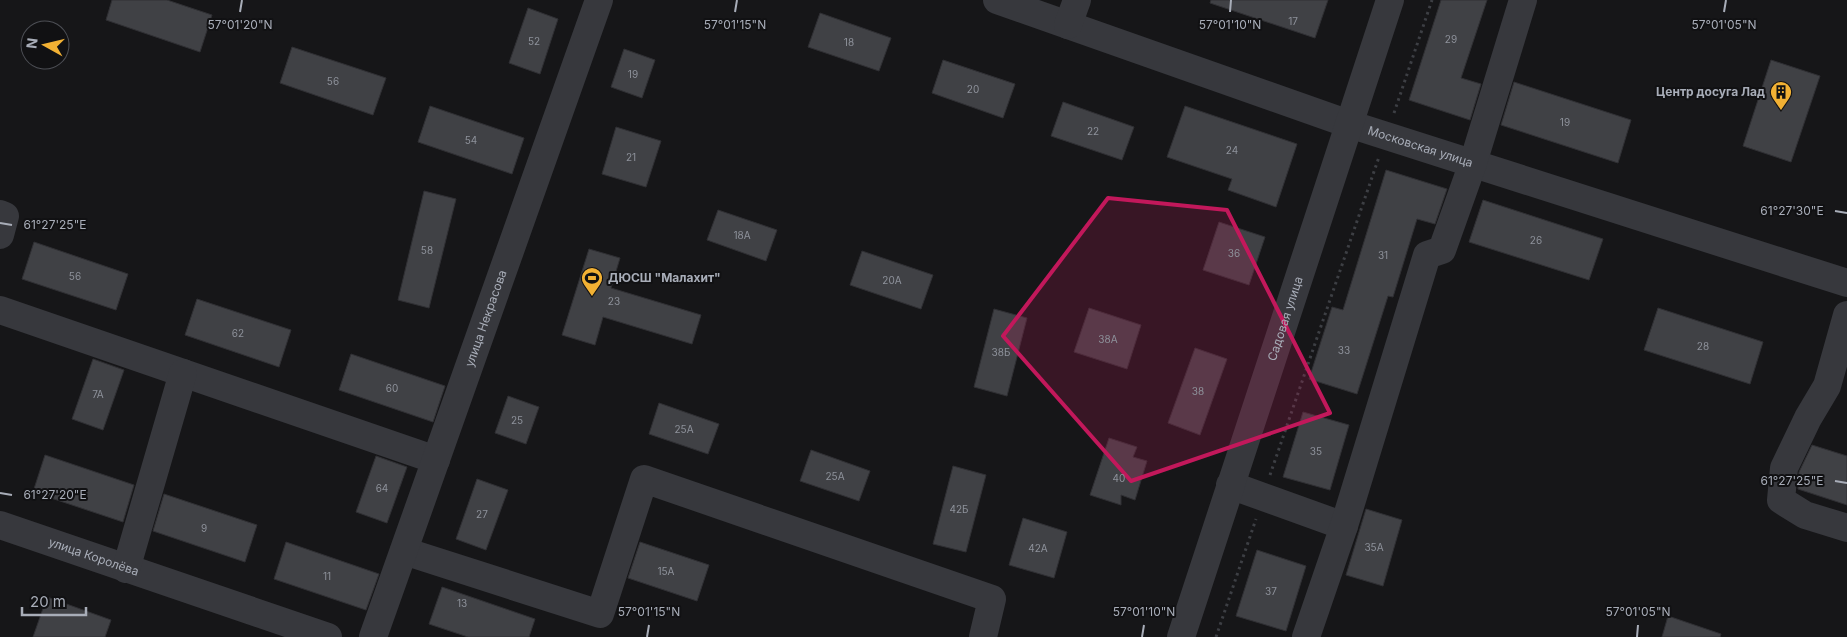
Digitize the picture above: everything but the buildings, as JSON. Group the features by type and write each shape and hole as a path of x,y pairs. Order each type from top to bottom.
{"street":[{"name":"улица Некрасова","path":"373,637 599,0"},
{"name":"Московская улица","path":"997,0 1349,124 1847,283"},
{"path":"1068,25 1077,0"},
{"name":"Садовая улица","path":"1181,637 1390,0"},
{"path":"1306,637 1344,526 1427,255 1442,250 1473,163 1522,0"},
{"path":"0,214 5,216 0,235"},
{"path":"0,310 436,460"},
{"path":"1847,315 1827,386 1808,418 1784,468 1781,500 1805,515 1847,528"},
{"path":"126,569 183,373"},
{"path":"404,551 600,614 644,479 992,599 983,637"},
{"path":"1230,485 1344,526"},
{"name":"улица Королёва","path":"0,525 328,637"}],"path":[{"path":"1216,637 1432,0"}],"highlighted area":[{"path":"1108,198 1227,210 1330,413 1131,481 1003,336"}],"place":[{"name":"Центр досуга Лад","path":"1781,111"},
{"name":"ДЮСШ \"Малахит\"","path":"592,297"}]}
